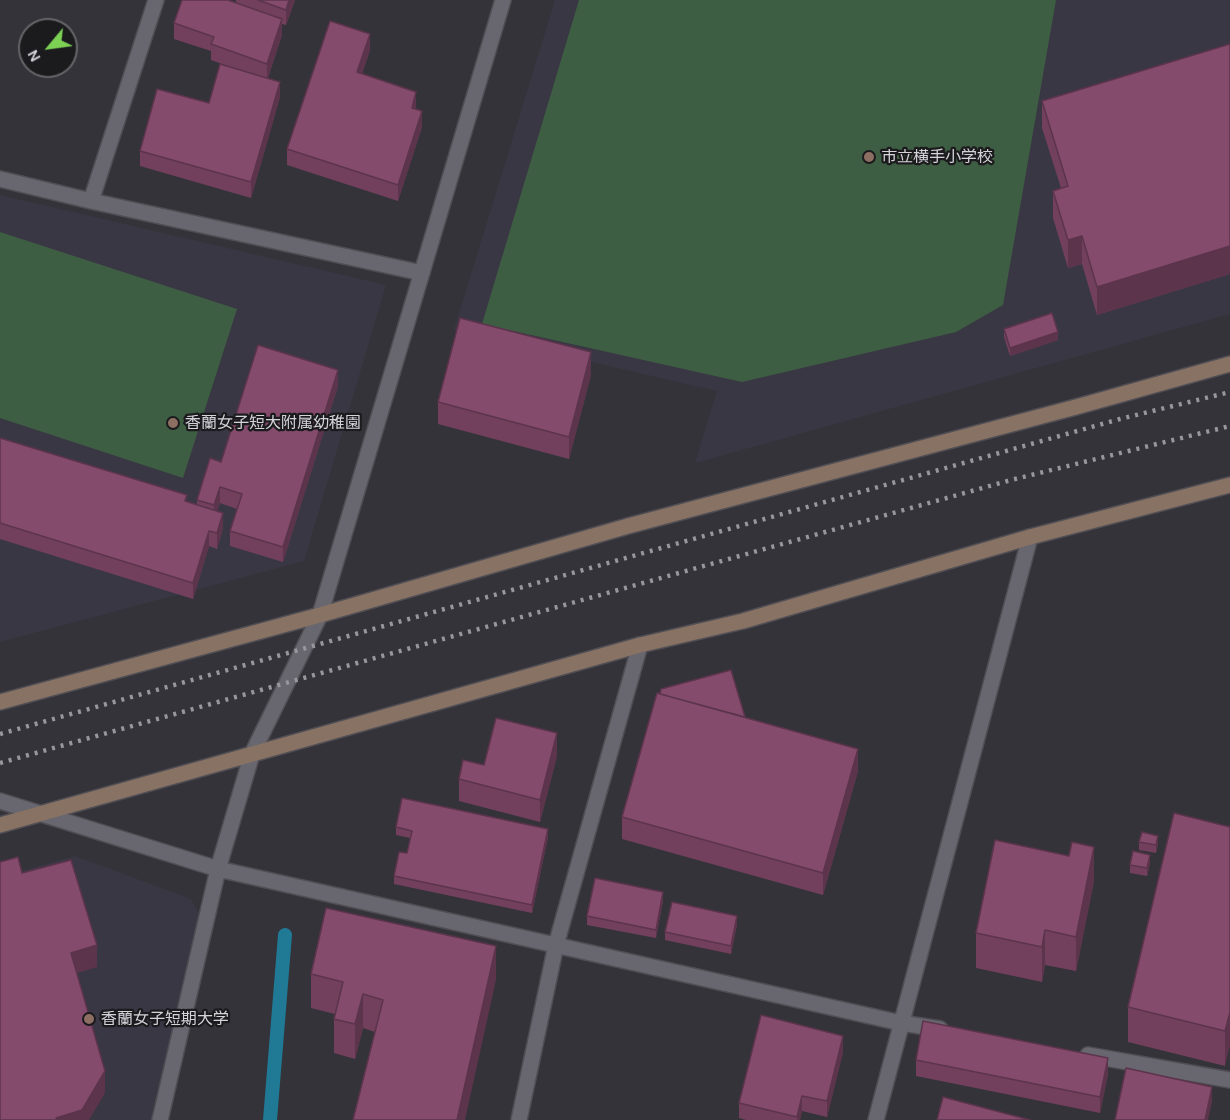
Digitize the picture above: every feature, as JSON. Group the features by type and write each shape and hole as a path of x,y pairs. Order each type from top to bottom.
{"street":[{"path":"91,201 156,0"},
{"path":"160,1120 218,869 252,754 320,615 503,0"},
{"path":"0,179 422,273"},
{"path":"0,702 320,615 628,526 1230,364"},
{"path":"0,825 640,645 743,621 1030,537 1230,485"},
{"path":"876,1120 1030,537"},
{"path":"519,1120 556,945 640,645"},
{"path":"0,801 218,869 901,1023 960,1033"},
{"path":"1077,1053 1230,1080"}],"shaded area":[{"name":"市立横手小学校","path":"555,0 1230,0 1230,314 695,463 717,391 454,330"},
{"name":"香蘭女子短大附属幼稚園","path":"0,195 386,285 304,561 0,642"},
{"name":"香蘭女子短期大学","path":"75,856 191,899 201,917 155,1120 0,1120 0,877"}],"green space":[{"name":"市立横手小学校","path":"579,0 1056,0 1003,305 956,332 742,382 482,324"},
{"path":"0,232 237,309 183,478 0,418"}],"building":[{"path":"182,0 228,0 282,19 267,64 211,44 214,37 174,23"},
{"path":"258,0 289,0 286,10"},
{"path":"330,21 370,34 357,72 416,92 412,108 422,111 398,185 287,149"},
{"path":"1230,44 1230,246 1097,287 1082,236 1068,240 1053,191 1068,186 1042,101"},
{"path":"220,64 280,82 251,182 140,151 157,89 209,103"},
{"path":"1052,313 1058,332 1010,348 1004,329"},
{"path":"460,318 591,352 569,437 438,402"},
{"path":"258,345 338,370 283,547 230,531 242,494 220,487 214,505 197,500 210,458 221,462"},
{"path":"0,438 187,495 185,501 223,513 217,533 209,531 193,583 0,523"},
{"path":"731,670 745,717 660,694 661,689"},
{"path":"657,693 858,749 823,873 622,817"},
{"path":"496,718 557,733 540,800 459,779 463,760 484,765"},
{"path":"402,798 548,829 532,905 394,876 399,852 407,853 412,831 396,827"},
{"path":"1174,813 1230,827 1230,1012 1225,1031 1128,1007"},
{"path":"1142,832 1158,836 1156,845 1139,842"},
{"path":"995,840 1069,856 1072,842 1094,847 1076,937 1045,930 1042,947 976,933"},
{"path":"1133,851 1150,855 1147,868 1130,865"},
{"path":"18,857 22,873 71,860 97,945 71,953 105,1071 82,1110 56,1118 57,1120 0,1120 0,862"},
{"path":"595,878 663,892 656,930 587,916"},
{"path":"672,902 737,916 731,946 665,932"},
{"path":"326,908 496,946 457,1120 353,1120 383,1000 363,994 355,1024 334,1019 343,982 311,974"},
{"path":"761,1015 843,1036 827,1101 802,1096 797,1117 739,1103"},
{"path":"923,1021 1108,1058 1100,1097 916,1060"},
{"path":"1126,1068 1212,1087 1205,1120 1115,1120"},
{"path":"943,1097 1030,1120 937,1120"}],"waterway":[{"path":"270,1120 285,935"}],"railway":[{"path":"0,734 1120,419 1230,392"},
{"path":"0,763 1011,480 1230,426"}],"place":[{"name":"市立横手小学校","path":"869,157"},
{"name":"香蘭女子短大附属幼稚園","path":"173,423"},
{"name":"香蘭女子短期大学","path":"89,1019"}]}
